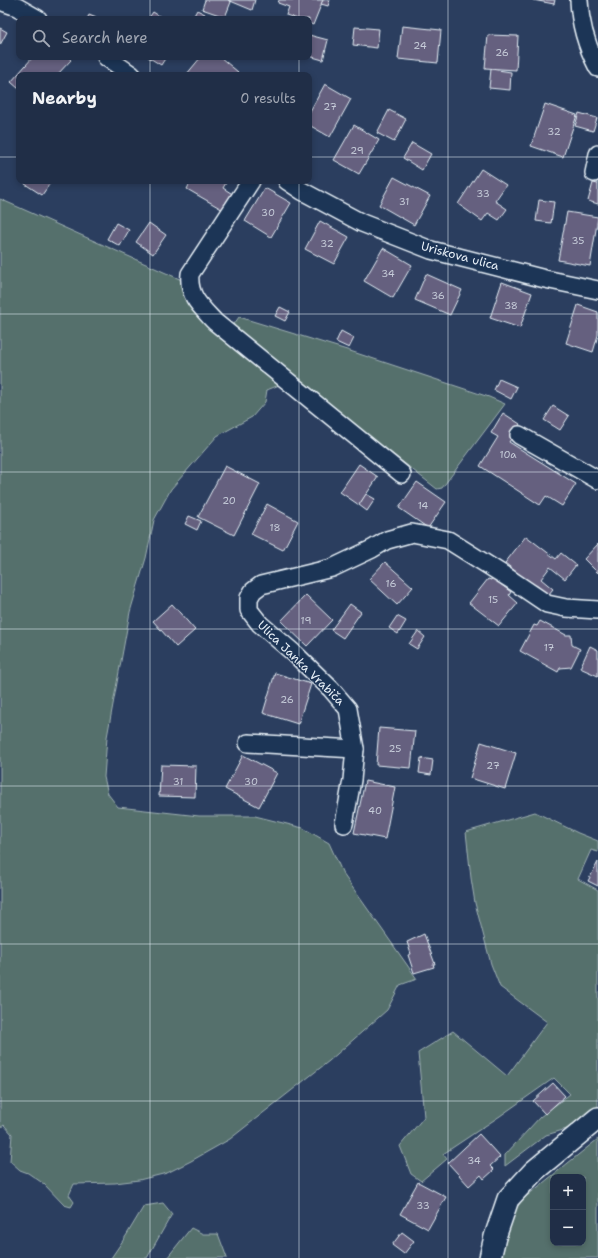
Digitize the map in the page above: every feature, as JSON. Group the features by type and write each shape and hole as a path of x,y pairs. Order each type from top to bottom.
{"street":[{"path":"578,0 579,13 584,35 590,53 598,68"},
{"path":"0,1 32,16"},
{"path":"110,60 128,72"},
{"path":"594,173 598,154"},
{"path":"248,184 190,274 189,285 192,295 215,322 402,474"},
{"name":"Uriskova ulica","path":"292,184 362,223 431,250 546,279 598,290"},
{"path":"520,435 598,480"},
{"name":"Ulica Janka Vrabiča","path":"344,824 352,780 355,749 348,709 331,689 295,654 260,624 249,610 249,598 253,591 261,585 332,568 372,549 387,540 412,533 448,540 547,604 566,608 598,610"},
{"path":"248,743 355,749"},
{"path":"490,1258 495,1237 508,1199 534,1171 598,1118"}],"green space":[{"path":"0,199 184,281 284,383 267,390 265,402 252,417 217,436 171,489 154,520 146,558 130,612 107,737 104,777 108,794 118,807 199,816 255,816 303,828 329,843 343,874 417,979 400,985 387,1010 329,1061 230,1139 167,1173 139,1180 115,1183 74,1184 69,1195 74,1202 71,1207 64,1205 44,1184 28,1173 20,1170 10,1161 12,1134 4,1125 0,1128"},
{"path":"239,317 347,350 489,397 505,404 442,488 437,489 385,448 346,421 230,330"},
{"path":"535,812 598,841 598,852 591,850 578,879 598,890 598,1109 577,1126 546,1135 505,1166 505,1155 540,1117 570,1094 554,1078 443,1154 447,1159 421,1181 411,1174 400,1146 424,1117 418,1053 453,1031 507,1076 547,1022 500,987 491,964 475,903 466,832"},
{"path":"598,1139 598,1258 496,1258 504,1226 523,1199 550,1177 550,1246 586,1246 586,1174 554,1174"},
{"path":"163,1203 172,1214 147,1258 111,1258 144,1206"},
{"path":"191,1228 203,1234 218,1234 227,1258 167,1258"}],"building":[{"path":"205,0 228,0 231,2 225,16 202,9"},
{"path":"228,0 255,0 252,10"},
{"path":"279,0 323,0 313,25 312,16 286,15 289,7 278,3"},
{"path":"323,0 330,0 328,6 321,4"},
{"path":"533,0 555,0 554,4"},
{"path":"197,10 205,14 204,16 194,16"},
{"path":"153,12 159,16 150,16"},
{"path":"402,26 441,30 438,63 398,59"},
{"path":"355,27 379,29 377,48 353,45"},
{"path":"0,28 7,32 0,45"},
{"path":"488,35 518,36 516,70 485,68"},
{"path":"312,36 328,40 323,60 312,57"},
{"path":"30,60 71,60 60,72 20,72"},
{"path":"153,60 164,60 161,65"},
{"path":"198,60 224,60 238,72 188,72"},
{"path":"491,69 511,72 510,90 489,88"},
{"path":"16,76 16,86 11,82"},
{"path":"325,84 351,99 330,137 312,127 312,108"},
{"path":"545,104 577,115 563,157 531,146"},
{"path":"389,110 406,119 394,142 377,133"},
{"path":"579,113 597,118 593,131 575,126"},
{"path":"354,125 379,140 359,174 334,160"},
{"path":"412,143 431,154 422,170 403,158"},
{"path":"481,169 506,185 495,201 507,209 499,220 488,213 482,221 458,204"},
{"path":"394,177 430,196 414,225 379,205"},
{"path":"593,183 598,184 598,204 588,201"},
{"path":"25,184 50,184 42,195"},
{"path":"190,184 225,184 223,188 234,195 225,211 187,189"},
{"path":"265,188 291,203 271,237 245,221"},
{"path":"539,200 554,202 551,223 536,221"},
{"path":"567,212 598,217 590,266 558,260"},
{"path":"320,221 349,237 334,264 305,249"},
{"path":"116,223 129,230 120,246 107,239"},
{"path":"149,223 166,235 153,254 136,242"},
{"path":"383,248 412,265 393,298 364,281"},
{"path":"426,274 462,290 450,315 415,300"},
{"path":"502,282 532,293 520,328 490,318"},
{"path":"578,305 598,312 598,335 593,352 566,343"},
{"path":"280,307 290,312 285,321 275,316"},
{"path":"341,331 354,338 349,348 336,342"},
{"path":"499,379 517,387 511,399 494,390"},
{"path":"553,406 569,416 560,430 544,420"},
{"path":"503,413 520,424 509,442 576,484 562,506 546,496 540,505 480,466 498,437 491,433"},
{"path":"359,464 378,477 359,505 340,492"},
{"path":"225,466 260,484 234,535 198,517"},
{"path":"417,482 446,502 428,528 399,508"},
{"path":"366,494 375,499 367,511 359,505"},
{"path":"267,504 298,521 283,550 251,534"},
{"path":"189,516 201,521 197,530 185,524"},
{"path":"526,536 556,559 561,553 576,565 565,579 550,567 541,579 553,589 548,595 536,585 535,587 505,563"},
{"path":"598,544 598,573 584,559"},
{"path":"385,562 413,587 397,605 369,579"},
{"path":"492,578 511,592 509,595 518,603 499,626 469,603 488,579 491,580"},
{"path":"306,595 332,620 307,646 281,621"},
{"path":"172,604 195,630 176,647 153,621"},
{"path":"350,604 361,612 343,638 331,630"},
{"path":"397,616 406,621 398,634 389,628"},
{"path":"540,621 566,635 571,635 572,645 580,649 571,667 560,668 558,672 520,651 534,625 537,626"},
{"path":"418,631 425,637 417,649 409,644"},
{"path":"590,646 598,650 598,676 580,668"},
{"path":"275,673 311,684 298,724 263,713"},
{"path":"379,728 415,731 411,768 376,765"},
{"path":"481,742 516,753 505,789 470,778"},
{"path":"243,755 277,773 259,807 225,789"},
{"path":"421,758 433,760 431,775 419,773"},
{"path":"161,765 196,766 195,797 159,796"},
{"path":"365,781 395,787 385,839 354,833"},
{"path":"598,862 598,886 588,881"},
{"path":"424,934 435,964 433,964 434,967 414,973 408,955 411,954 407,942"},
{"path":"553,1083 565,1096 545,1114 533,1101"},
{"path":"479,1134 500,1157 490,1166 494,1170 484,1179 481,1175 469,1186 448,1163"},
{"path":"418,1182 446,1197 428,1229 400,1214"},
{"path":"402,1232 414,1241 404,1254 392,1245"}]}
